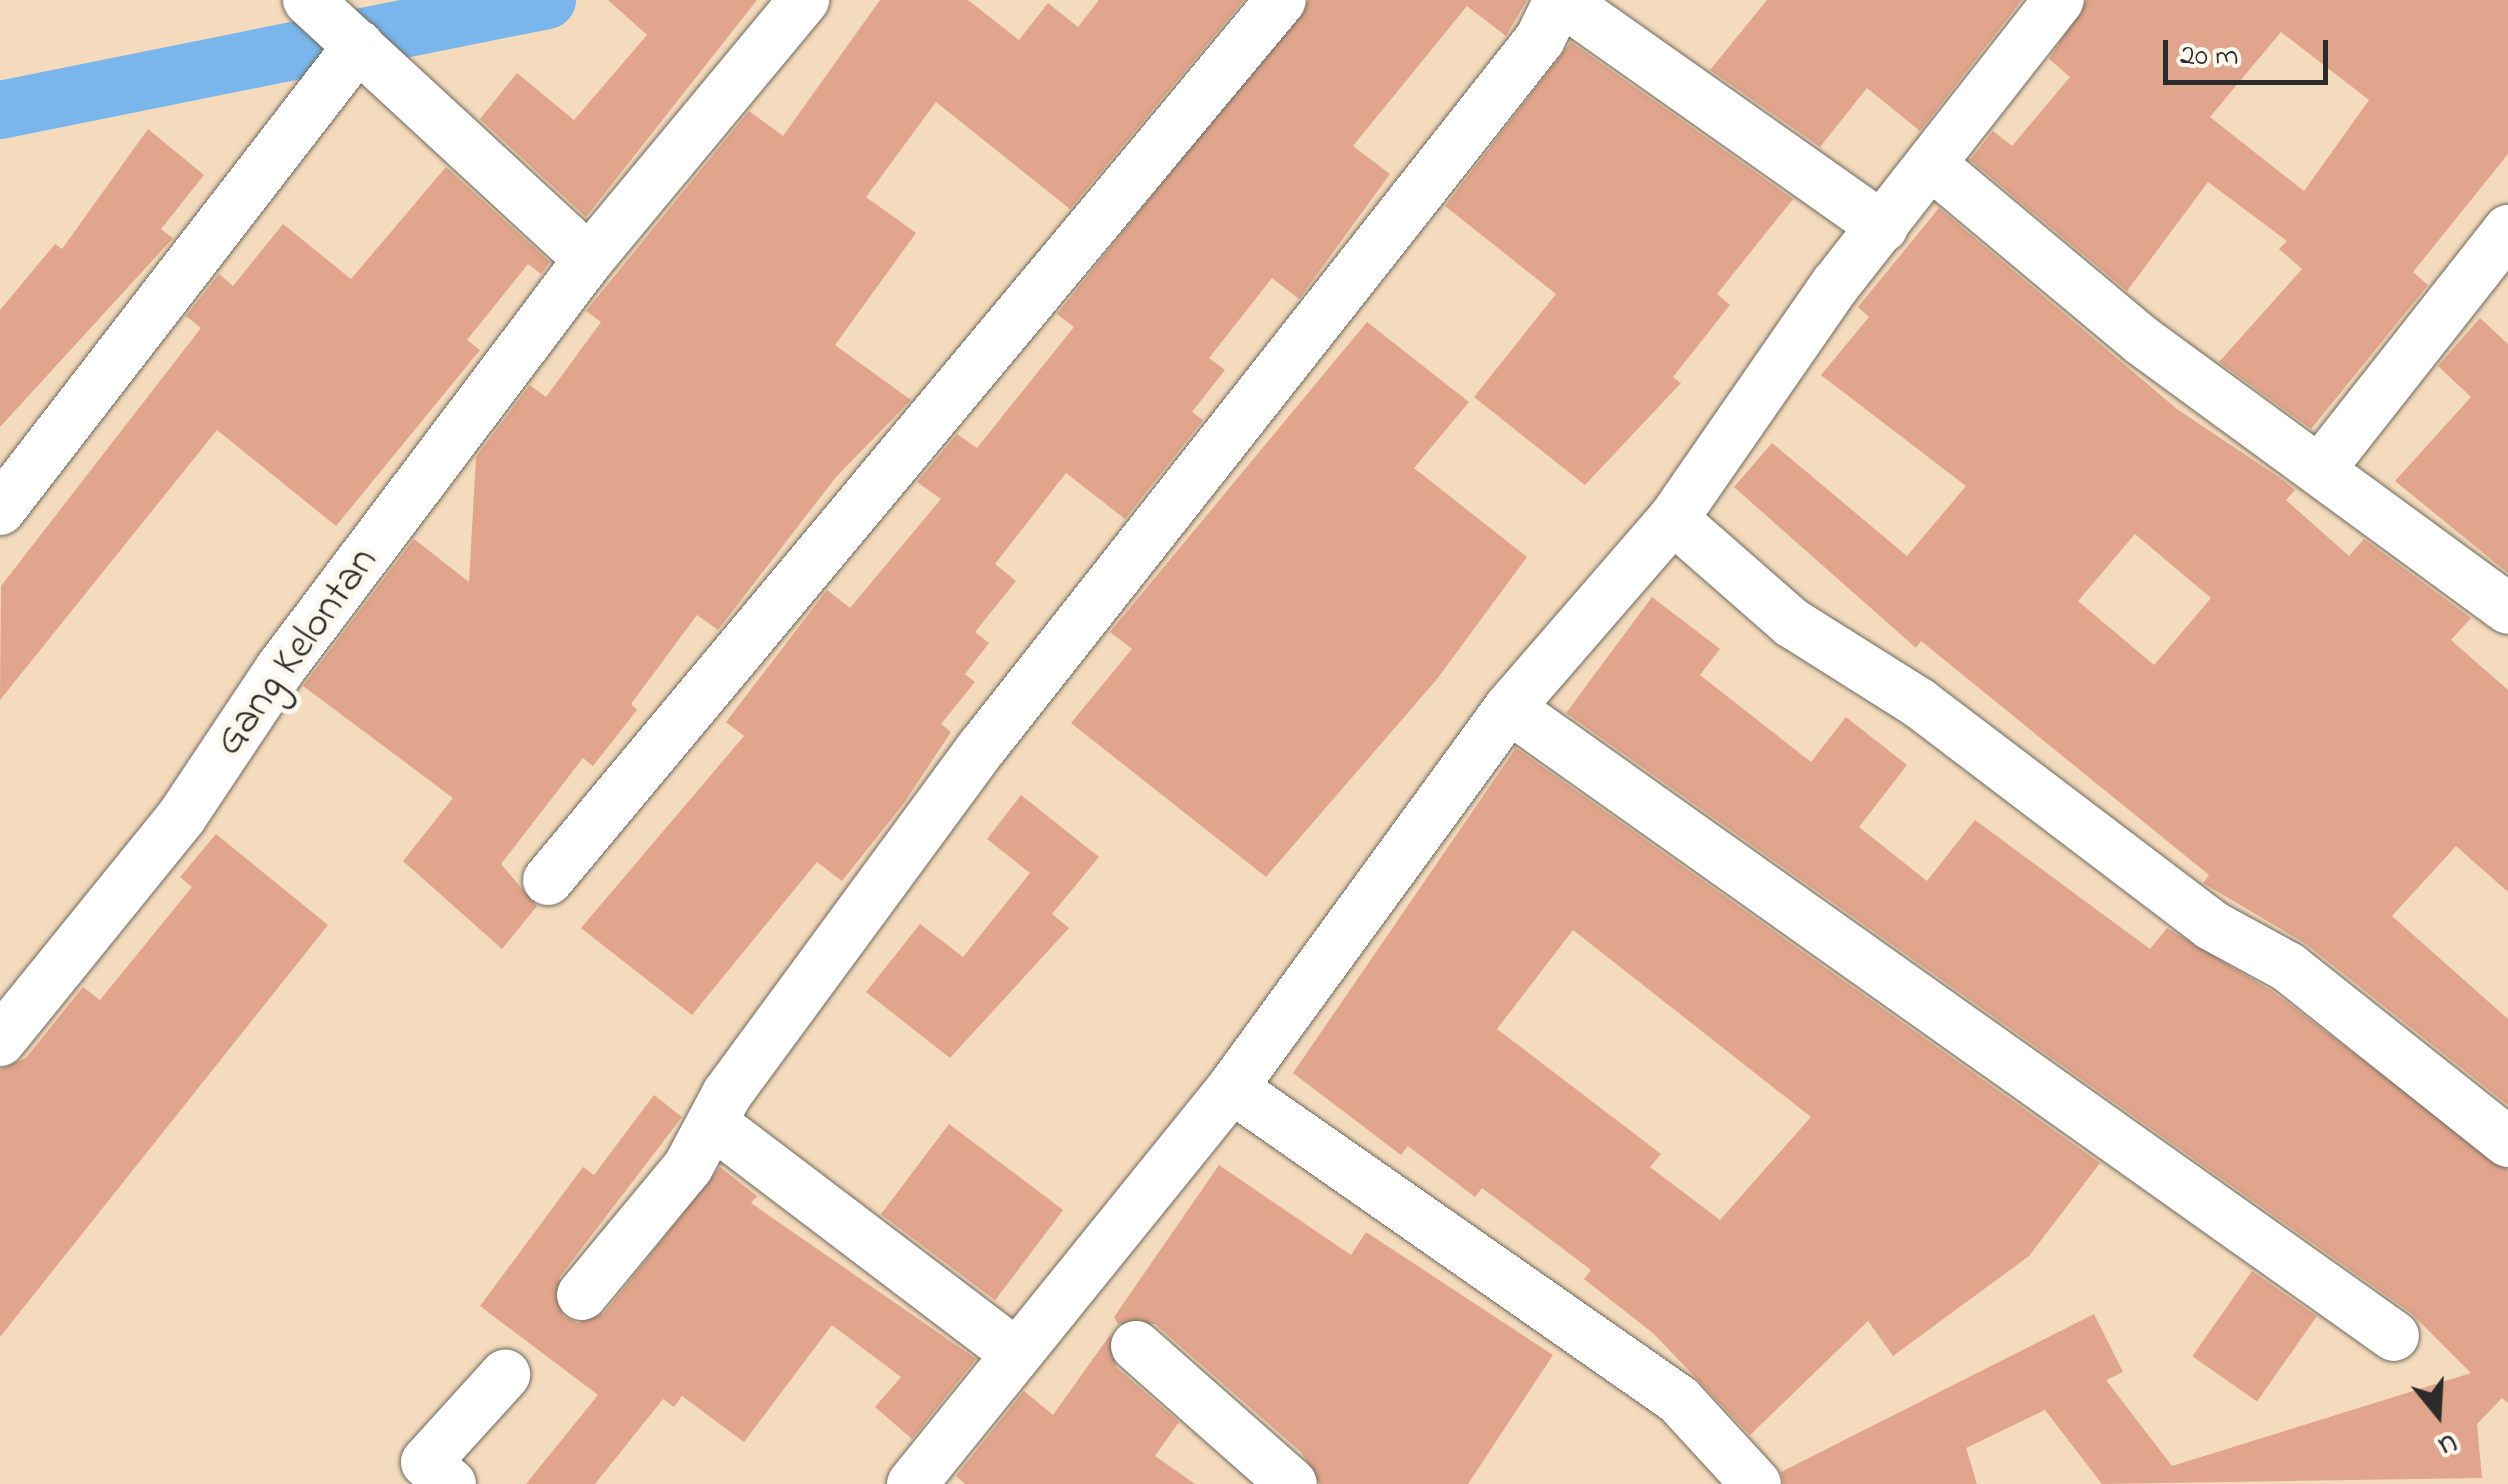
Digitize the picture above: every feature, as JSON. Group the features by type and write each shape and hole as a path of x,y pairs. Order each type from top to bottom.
{"street":[{"path":"308,0 589,260"},
{"name":"Gang Kelontan","path":"0,1041 182,816 280,669 589,260 804,0"},
{"path":"548,880 1280,0"},
{"path":"582,1295 716,1125 727,1094 983,746 1540,39 1560,0 1883,227"},
{"path":"912,1484 1014,1352 1232,1088 1508,708 1672,520 1883,227 2059,0"},
{"path":"0,510 358,45"},
{"path":"1933,166 2141,340 2322,468 2508,609"},
{"path":"2322,468 2508,230"},
{"path":"1672,520 1792,623 1919,703 2211,925 2288,967 2508,1142"},
{"path":"1508,708 2394,1336"},
{"path":"1232,1088 1679,1400 1756,1484"},
{"path":"716,1125 1014,1352"},
{"path":"1136,1346 1292,1484"},
{"path":"452,1484 426,1462 504,1376"}],"building":[{"path":"608,0 757,0 586,217 480,119 517,73 574,120 647,35"},
{"path":"880,0 968,0 1019,40 1048,3 1078,27 1099,0 1244,0 1070,209 936,102 866,197 916,233 835,345 911,400 836,477 718,630 697,615 631,704 637,710 593,766 583,758 501,864 537,906 502,949 403,861 453,798 303,686 414,539 469,582 476,457 530,385 546,397 601,322 586,311 749,111 783,136"},
{"path":"1309,0 1527,0 1506,36 1467,6 1353,146 1390,174 1299,299 1272,278 1209,358 1225,370 1192,412 1203,420 1125,519 1066,473 995,564 1016,581 975,632 989,643 965,674 975,682 941,724 951,732 904,803 842,881 817,862 692,1015 581,928 744,736 726,722 827,590 850,608 941,499 917,482 957,434 977,448 1074,327 1057,314"},
{"path":"1767,0 2022,0 1920,131 1867,88 1820,147 1710,70"},
{"path":"2087,0 2508,0 2508,154 2413,272 2428,285 2311,429 2219,362 2302,269 2279,249 2287,241 2208,182 2127,291 1970,160 1993,131 2012,146 2070,77 2049,59","holes":["2281,32 2369,100 2304,191 2210,117"]},
{"path":"1571,42 1793,199 1717,294 1730,305 1673,377 1681,383 1585,485 1474,397 1556,294 1445,206"},
{"path":"148,129 204,175 161,229 173,238 0,427 0,310 55,244 62,249"},
{"path":"446,167 550,262 541,274 528,264 467,340 480,350 336,526 217,430 0,700 1,586 201,328 186,316 219,274 233,286 283,224 351,279"},
{"path":"1939,208 2177,409 2295,490 2286,500 2349,556 2364,539 2471,618 2451,640 2508,690 2508,892 2456,846 2392,916 2508,1019 2508,1105 2306,944 2203,883 2209,875 1921,641 1916,648 1734,487 1772,443 1907,556 1966,486 1821,375 1869,317 1858,307","holes":["2135,534 2211,598 2154,665 2078,601"]},
{"path":"2480,318 2508,344 2508,573 2395,481 2471,397 2438,366"},
{"path":"1367,322 1469,402 1414,468 1527,557 1437,679 1266,877 1071,723 1132,649 1110,632"},
{"path":"1652,597 1720,649 1700,675 1811,762 1846,717 1907,765 1859,827 1927,881 1975,820 2150,949 2167,928 2272,991 2508,1170 2508,1403 2502,1398 2477,1424 2482,1478 2102,1484 2045,1410 1966,1448 1977,1484 1784,1484 1781,1472 2094,1314 2123,1372 2106,1380 2172,1466 2471,1373 2411,1313 1566,713"},
{"path":"1516,748 2100,1163 2029,1256 1893,1356 1868,1321 1750,1435 1654,1334 1584,1279 1591,1270 1482,1188 1475,1197 1408,1146 1401,1155 1293,1073","holes":["1573,930 1811,1117 1720,1220 1650,1167 1661,1154 1497,1029"]},
{"path":"1021,795 1099,857 1052,914 1069,928 950,1058 866,992 920,924 963,957 1030,873 987,839"},
{"path":"216,834 328,925 0,1337 0,1069 26,1058 83,987 100,1000 192,887 180,877"},
{"path":"654,1095 682,1117 559,1278 563,1316 578,1323 604,1313 720,1167 757,1196 751,1203 976,1359 912,1439 875,1407 901,1377 832,1325 744,1442 682,1396 674,1407 663,1399 595,1484 526,1484 598,1395 480,1306 583,1167 594,1175"},
{"path":"949,1124 1063,1210 995,1300 881,1214"},
{"path":"1219,1165 1351,1255 1366,1232 1553,1355 1468,1484 1320,1484 1302,1453 1155,1324 1118,1324 1114,1317"},
{"path":"2252,1271 2317,1316 2257,1402 2192,1356"},
{"path":"1110,1335 1116,1367 1179,1422 1155,1456 1195,1484 965,1484 956,1476 1024,1391 1053,1415"}],"waterway":[{"path":"0,110 547,0"}]}
